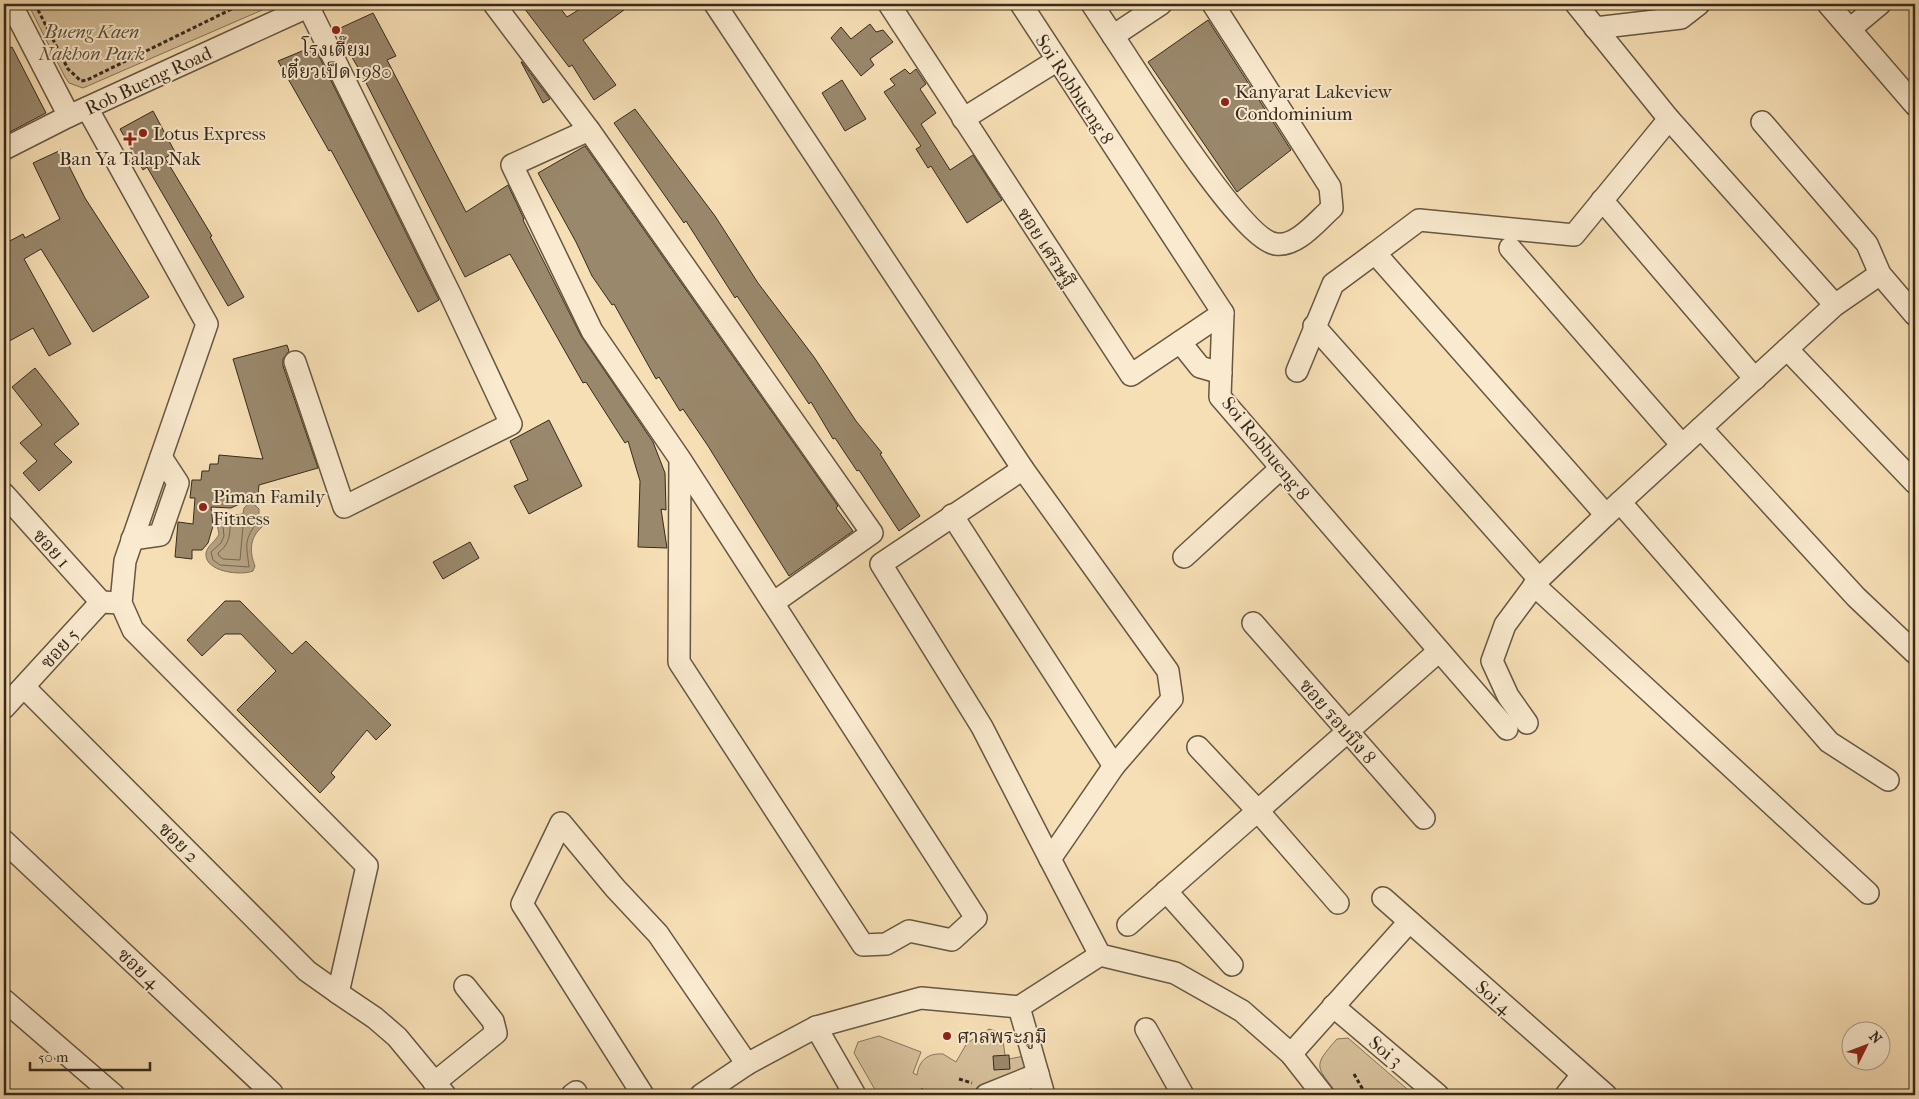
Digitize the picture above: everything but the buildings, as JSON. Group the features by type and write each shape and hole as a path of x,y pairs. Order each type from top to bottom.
{"street":[{"name":"Rob Bueng Road","path":"11,4 78,112 311,5"},
{"path":"494,4 589,130 872,533 773,603"},
{"path":"715,4 1023,468 1168,671 1172,698 1114,766 1050,859"},
{"name":"ซอย เศรษฐี","path":"889,4 1131,376 1180,342"},
{"name":"Soi Robbueng 8","path":"1020,4 1223,313 1220,397 1507,729"},
{"path":"1092,4 1208,176 1244,222 1268,243 1278,245 1289,243 1332,208 1330,187 1213,4"},
{"path":"1113,36 1160,4"},
{"path":"1576,4 1669,119 1835,305"},
{"path":"1595,28 1681,18 1700,4"},
{"path":"1828,4 1915,105"},
{"path":"1850,30 1880,4"},
{"path":"295,362 344,507 511,424 311,5"},
{"path":"963,119 1056,61"},
{"path":"4,149 78,112 207,324 111,603 133,630 367,866 338,993"},
{"path":"1297,371 1333,284 1419,220 1574,236 1669,119"},
{"path":"1762,122 1867,244 1880,274 1915,315"},
{"path":"589,130 512,165 592,331 680,459 976,918 952,940 910,931 886,944 863,945 679,662 680,459"},
{"path":"1602,200 1755,379"},
{"path":"1510,248 1682,445"},
{"path":"1375,253 1828,742 1888,780"},
{"path":"1527,722 1508,696 1492,661 1506,625 1536,582 1613,508 1835,305 1880,274"},
{"path":"1221,373 1200,367 1180,342 1223,313"},
{"path":"1314,326 1536,582 1868,893"},
{"path":"1787,349 1915,483"},
{"path":"1701,428 1856,597 1915,653"},
{"path":"1023,468 881,564 982,727 1100,955"},
{"path":"1184,557 1282,468"},
{"name":"ซอย 1","path":"4,494 111,603"},
{"path":"952,515 1114,766"},
{"name":"ซอย 5","path":"11,695 111,603"},
{"name":"ซอย รอบบึง 8","path":"1253,623 1424,818"},
{"path":"1128,925 1440,651"},
{"name":"ซอย 2","path":"11,695 307,971 375,1018 397,1037 440,1091"},
{"path":"1198,747 1258,811 1338,903"},
{"path":"643,1095 522,904 561,823 615,888 658,934 747,1064"},
{"name":"ซอย 4","path":"4,841 272,1093 271,1095"},
{"path":"1166,891 1232,964"},
{"name":"Soi 4","path":"1383,898 1606,1095"},
{"path":"1291,1054 1409,922"},
{"path":"700,1095 747,1064 816,1027 921,998 1019,1007 1100,955 1175,972 1242,1011 1291,1054 1323,1095"},
{"path":"440,1091 496,1033 493,1022 465,986"},
{"path":"4,1000 114,1095"},
{"name":"Soi 3","path":"1333,1006 1438,1095"},
{"path":"1019,1007 1044,1095"},
{"path":"816,1027 855,1095"},
{"path":"1146,1029 1183,1095"},
{"path":"986,1095 1038,1074"},
{"path":"1566,1095 1582,1075"}],"path":[{"path":"35,4 68,69 81,81 87,80 242,4"},
{"path":"1354,1074 1366,1095"},
{"path":"918,1095 923,1089"}],"green space":[{"name":"Bueng Kaen Nakhon Park","path":"28,4 276,4 83,88 69,83 65,77"},
{"path":"989,1029 1002,1033 1005,1055 1009,1059 1024,1056 1027,1068 964,1095 878,1095 854,1053 858,1042 879,1036 921,1052 913,1073 917,1075 920,1065 929,1056 943,1054 956,1062 967,1043"},
{"path":"1348,1038 1414,1095 1338,1095 1325,1078 1320,1062 1337,1039"}],"water":[{"path":"248,504 254,504 259,509 259,515 255,517 261,520 262,527 253,540 251,550 255,566 253,571 232,573 211,565 206,553 219,534 216,519 220,513 243,514 244,508"}],"place":[{"name":"โรงเตี๊ยม เตี๋ยวเป็ด 1980","path":"336,30"},
{"name":"Kanyarat Lakeview Condominium","path":"1225,102"},
{"name":"Lotus Express","path":"143,133"},
{"name":"Ban Ya Talap Nak","path":"130,139"},
{"name":"Piman Family Fitness","path":"203,507"},
{"name":"ศาลพระภูมิ","path":"947,1036"}]}
